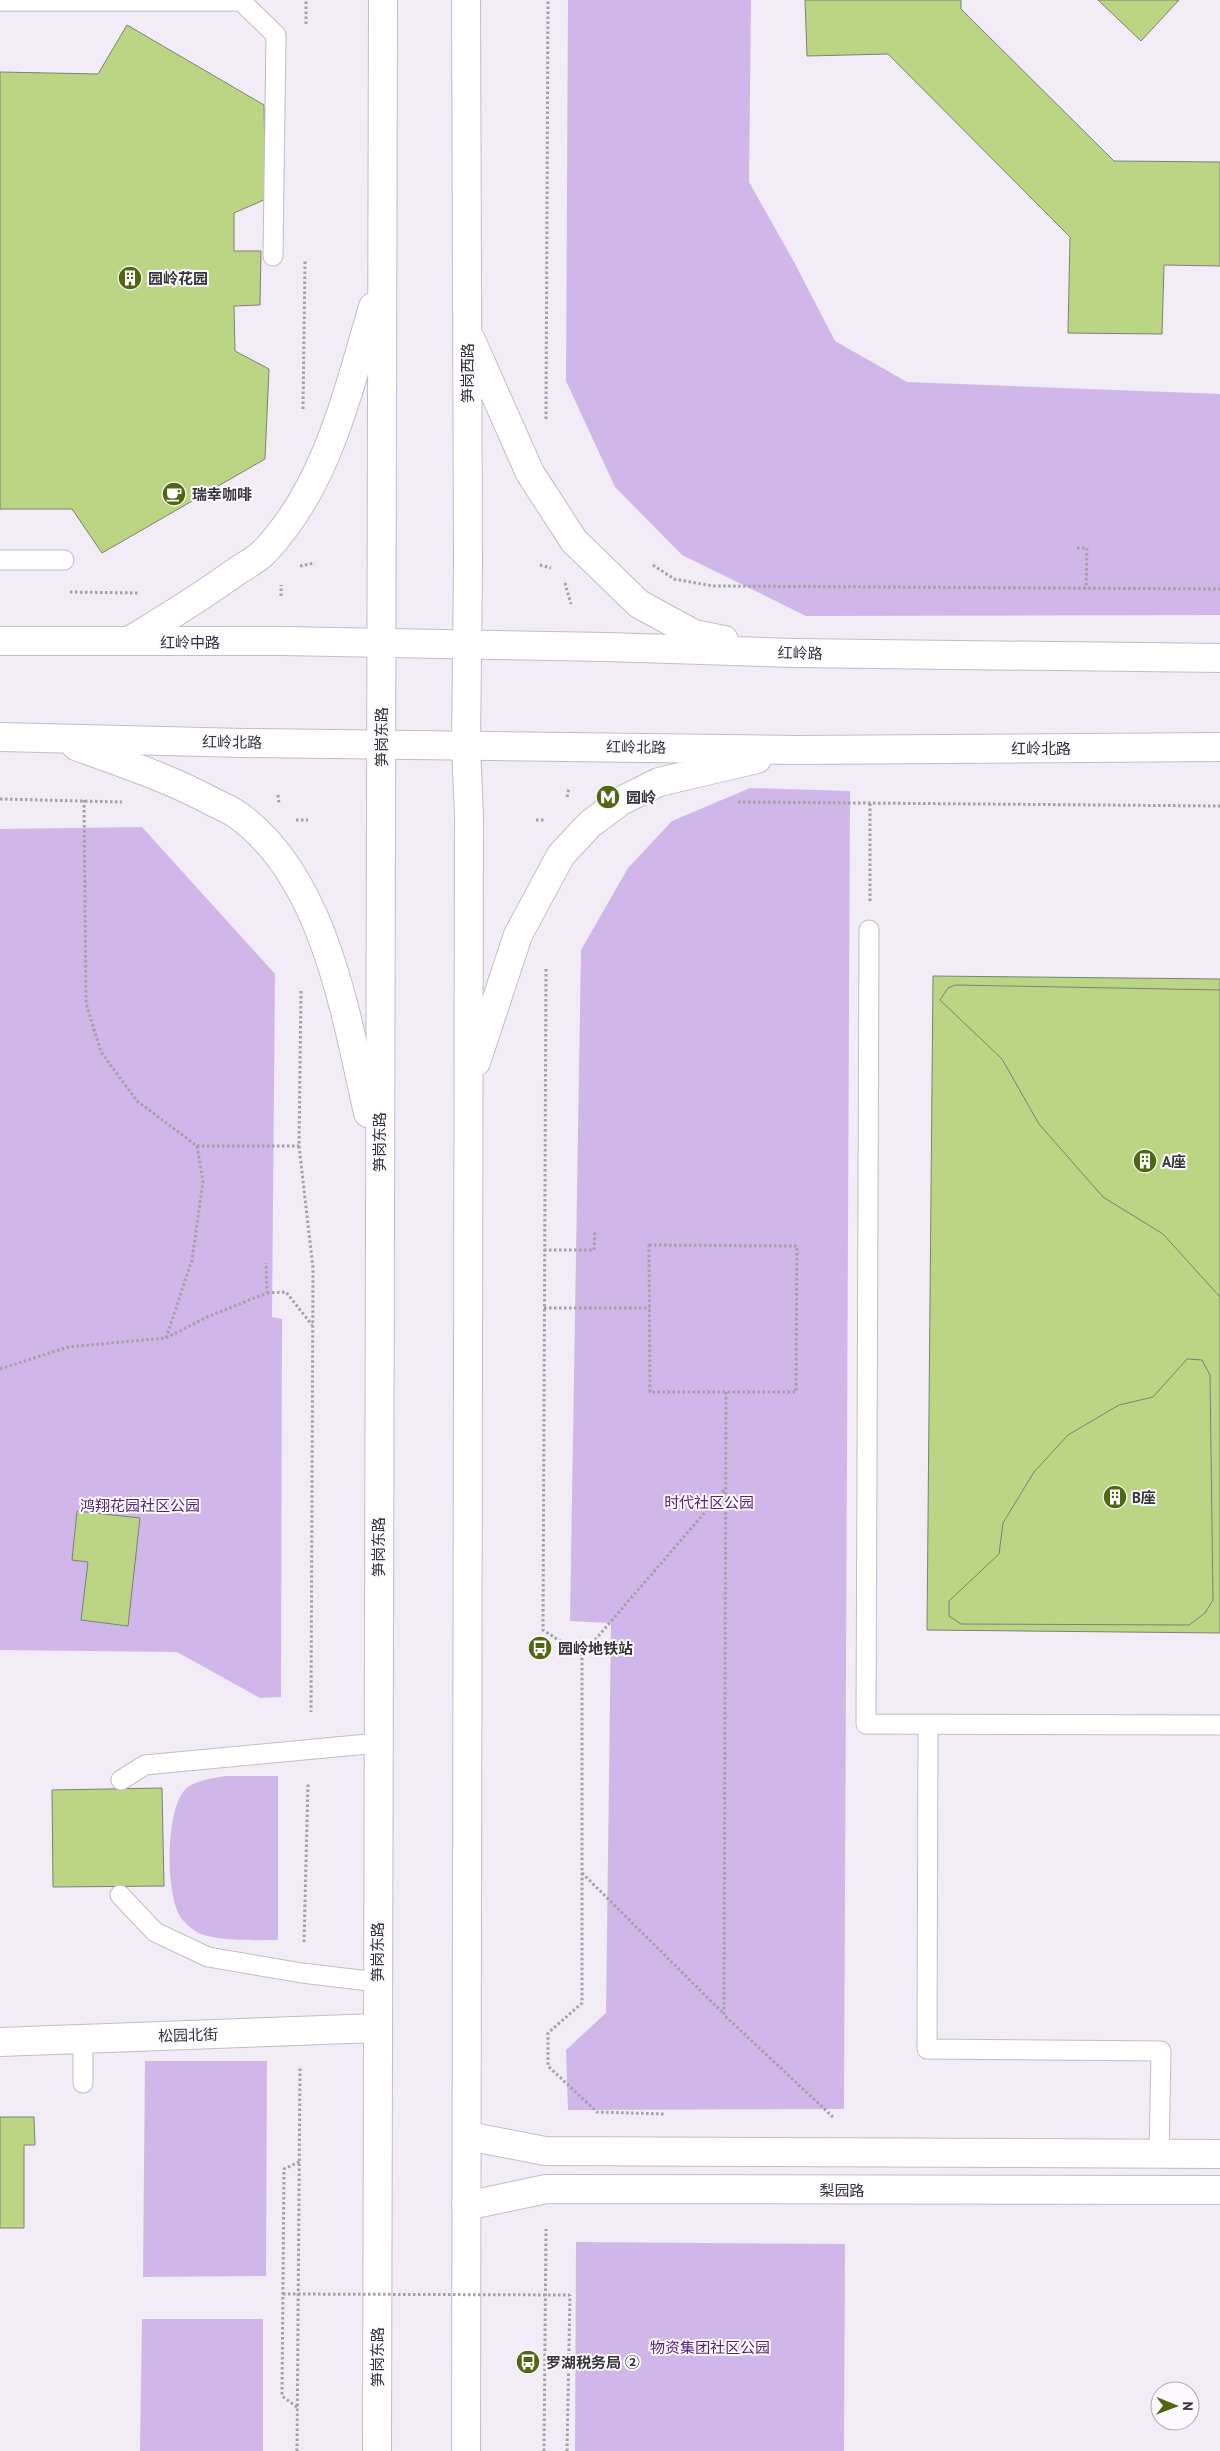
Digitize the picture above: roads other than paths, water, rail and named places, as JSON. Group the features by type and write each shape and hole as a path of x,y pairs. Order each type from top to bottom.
{"main road":[{"path":"381,644 380,282 383,0"},
{"name":"笋岗西路","path":"466,0 468,645 466,745"},
{"path":"129,641 196,601 264,552 292,518 321,466 343,405 380,282"},
{"path":"467,330 530,473 579,546 639,604 694,634 794,654"},
{"name":"红岭中路","path":"0,641 281,641 381,644"},
{"name":"红岭路","path":"381,644 794,654 1220,658"},
{"name":"笋岗东路","path":"377,2451 381,644"},
{"path":"0,738 53,738 177,783 239,816 265,840 298,882 319,926 347,1021 379,1158"},
{"name":"红岭北路","path":"53,738 797,750 1220,747"},
{"path":"466,745 469,818 466,2451"},
{"path":"468,1088 518,935 561,855 590,824 621,801 659,782 797,750"},
{"name":"松园北街","path":"0,2042 377,2028"},
{"path":"468,2136 545,2151 1220,2154"},
{"name":"梨园路","path":"466,2206 546,2190 1220,2190"}],"lane":[{"path":"0,1 241,1 276,35 273,256"},
{"path":"0,560 64,560"},
{"path":"870,930 866,1724 1220,1725"},
{"path":"928,1724 927,2049 1161,2051 1160,2155"},
{"path":"121,1780 145,1765 378,1743"},
{"path":"120,1895 155,1932 208,1958 302,1974 377,1982"},
{"path":"83,2083 84,2039"}],"place":[{"name":"园岭花园","path":"130,278"},
{"name":"瑞幸咖啡","path":"174,494"},
{"name":"园岭","path":"608,797"},
{"name":"A座","path":"1145,1161"},
{"name":"B座","path":"1115,1497"},
{"name":"园岭地铁站","path":"540,1648"},
{"name":"罗湖税务局 ②","path":"528,2362"}],"park label":[{"name":"时代社区公园","path":"709,1502"},
{"name":"鸿翔花园社区公园","path":"140,1505"},
{"name":"物资集团社区公园","path":"710,2347"}]}
